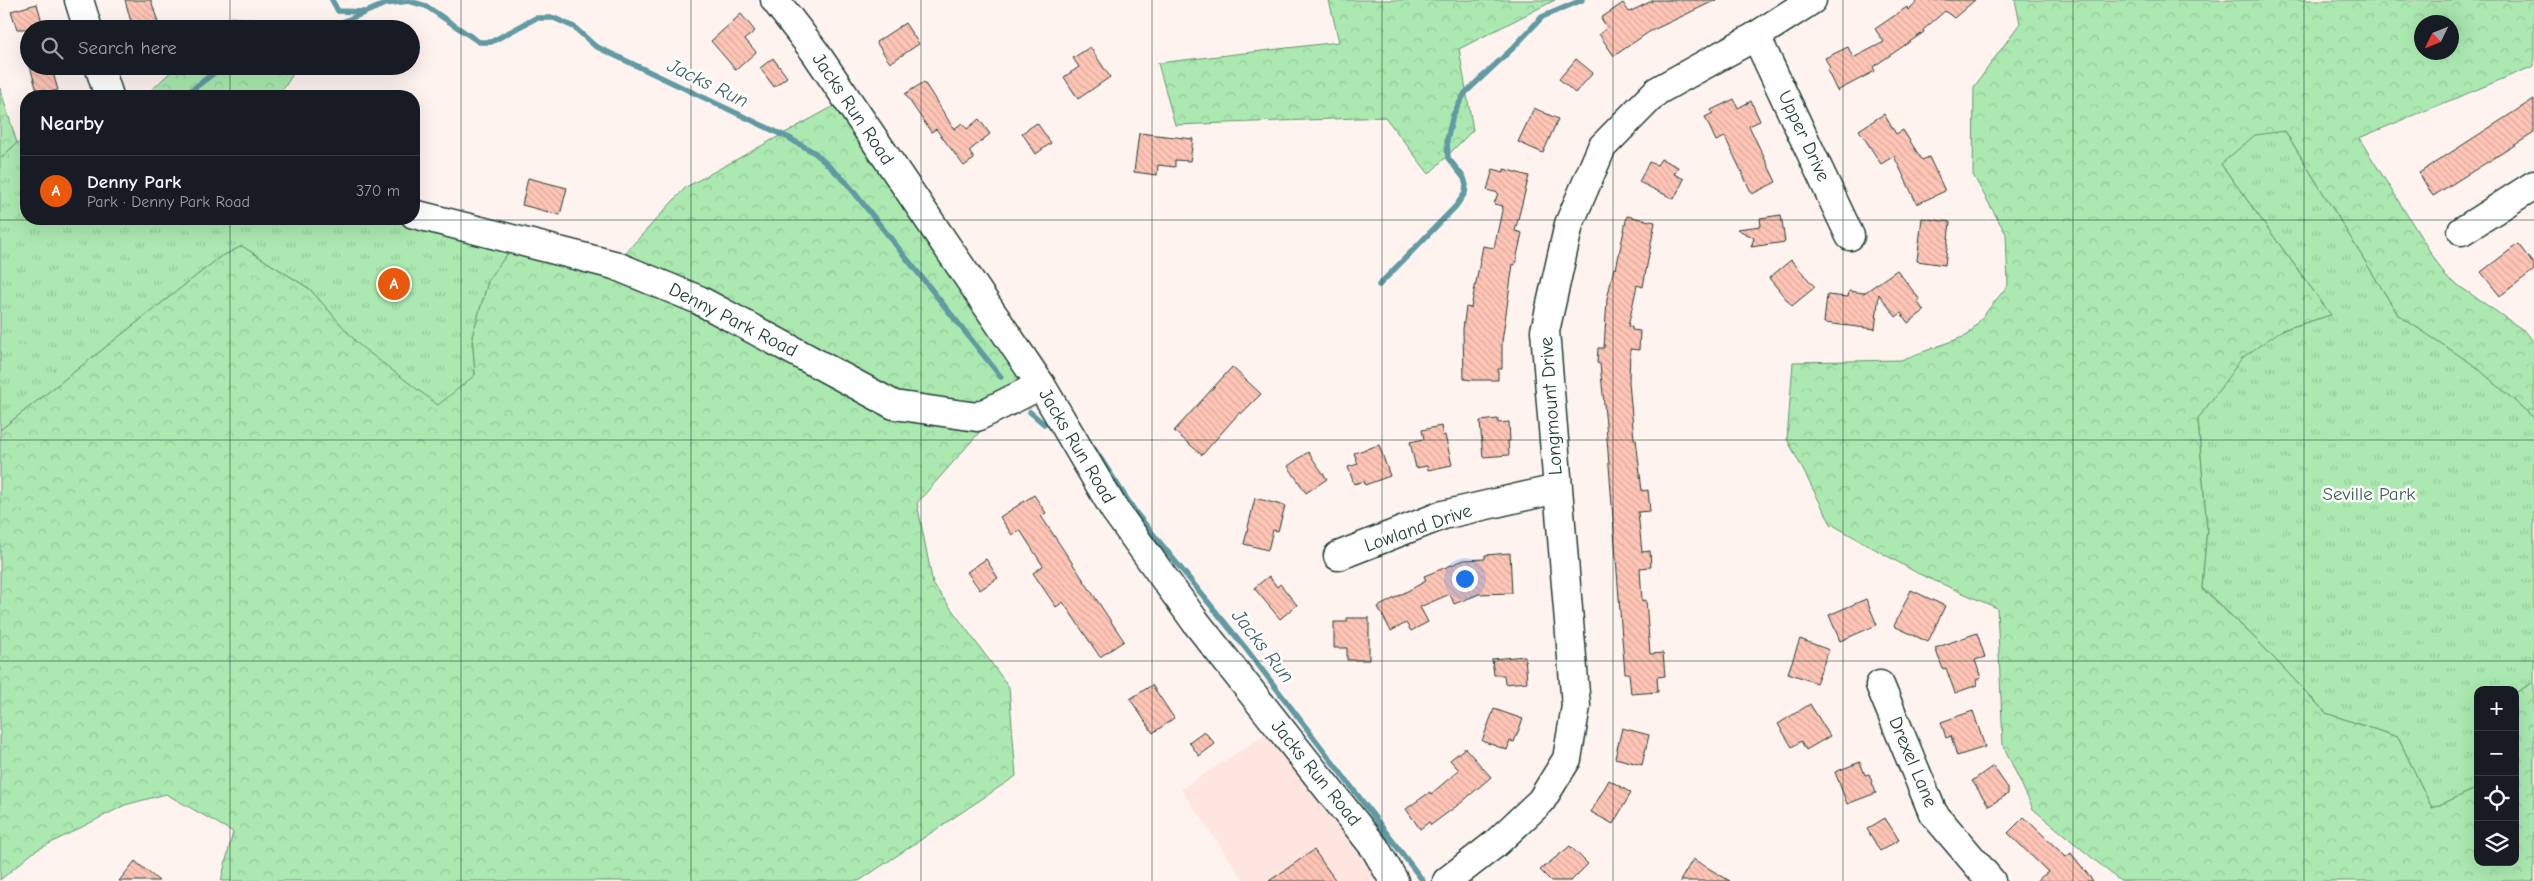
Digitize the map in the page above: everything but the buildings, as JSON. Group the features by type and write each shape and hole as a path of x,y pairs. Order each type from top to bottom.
{"street":[{"path":"79,0 85,20"},
{"name":"Jacks Run Road","path":"775,0 815,52 1041,385 1114,509 1195,621 1376,848 1394,881"},
{"name":"Longmount Drive","path":"1460,878 1541,801 1568,759 1576,706 1545,331 1569,224 1602,147 1657,91 1756,36 1812,0"},
{"name":"Upper Drive","path":"1756,36 1850,236"},
{"path":"102,75 106,90"},
{"path":"2462,231 2534,185"},
{"name":"Denny Park Road","path":"420,216 622,268 698,300 894,405 977,417 1041,385"},
{"name":"Lowland Drive","path":"1338,556 1442,515 1557,489"},
{"name":"Drexel Lane","path":"1880,684 1933,813 1991,881"}],"shaded area":[{"path":"1266,734 1383,881 1244,881 1181,789"}],"green space":[{"path":"1329,0 1555,0 1459,49 1473,130 1429,174 1385,117 1175,125 1158,63 1339,42"},
{"path":"2015,0 2534,0 2534,66 2359,138 2446,277 2526,332 2534,342 2534,418 2475,366 2398,315 2285,131 2221,164 2331,315 2282,330 2198,420 2207,528 2202,589 2253,636 2326,713 2398,737 2432,808 2474,790 2474,866 2519,866 2519,691 2534,682 2534,881 2120,881 2033,809 2003,745 1997,608 1917,573 1831,524 1787,439 1793,362 1901,360 1968,335 2008,285 2006,234 1973,175 1974,87 2020,23"},
{"path":"231,17 259,20 228,20"},
{"path":"167,75 292,75 283,90 151,90"},
{"path":"0,88 17,143 0,159"},
{"path":"847,99 1041,385 985,426 917,503 933,584 1009,687 1016,776 859,881 221,881 233,832 166,794 125,805 35,851 0,880 0,430 220,257 242,246 310,289 359,345 475,375 472,336 489,278 518,240 614,265 686,187"},
{"name":"Seville Park","path":"2285,131 2398,315 2475,366 2534,418 2534,682 2519,691 2519,686 2474,686 2474,790 2432,808 2398,737 2326,713 2253,636 2202,588 2207,528 2198,419 2242,358 2282,330 2331,315 2221,164 2255,135"},
{"path":"20,142 20,225 420,224 512,248 489,278 472,336 475,375 438,405 359,345 310,289 242,246 220,257 0,430 0,159"}],"waterway":[{"path":"332,0 338,11 365,12"},
{"path":"1379,285 1456,206 1465,193 1466,185 1464,178 1448,158 1447,140 1453,115 1465,93 1513,48 1542,17 1582,0"},
{"name":"Jacks Run","path":"347,20 385,4 409,1 426,6 479,42 491,42 536,18 554,18 574,27 595,46 789,138 815,153 845,181 1001,377"},
{"name":"Jacks Run","path":"192,90 211,75"},
{"name":"Jacks Run","path":"1030,412 1044,424"},
{"name":"Jacks Run","path":"1095,450 1136,513 1247,650 1423,881"}],"place":[{"name":"Denny Park","path":"394,284"}]}
